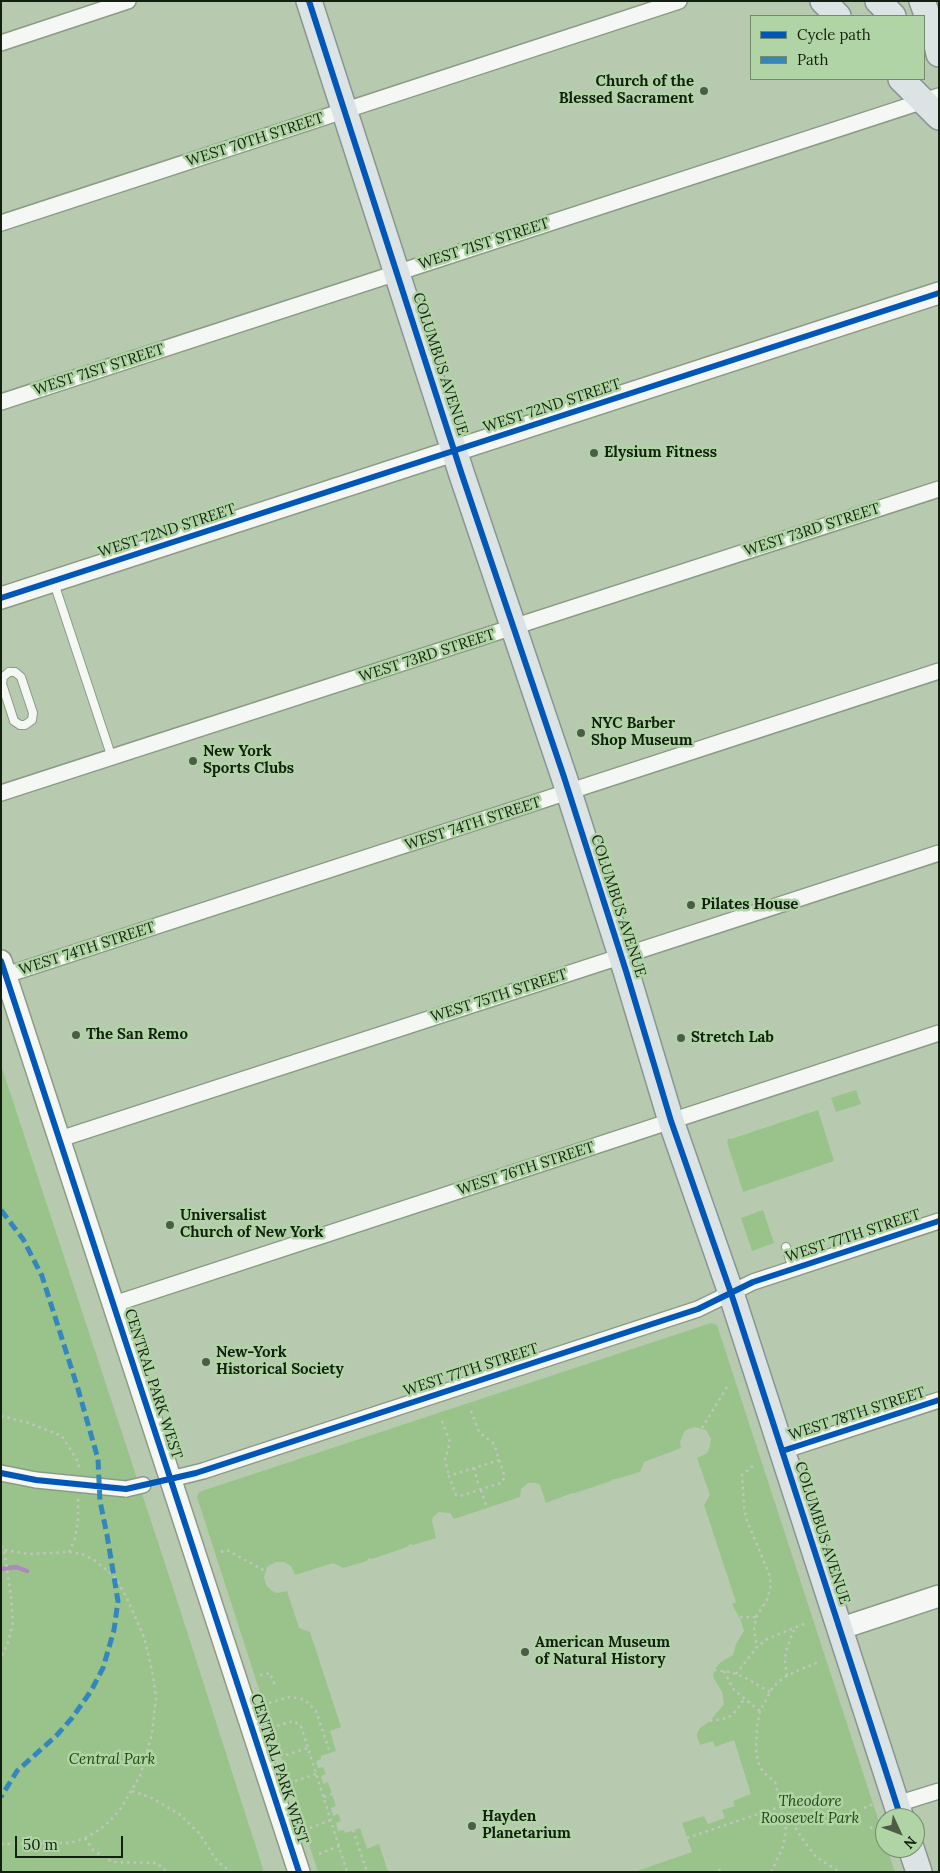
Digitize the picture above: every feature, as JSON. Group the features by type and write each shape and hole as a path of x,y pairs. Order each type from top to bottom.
{"main road":[{"name":"COLUMBUS AVENUE","path":"309,1 454,450 569,793 671,1121 731,1293 840,1629 887,1808"},
{"path":"823,1 837,15"},
{"path":"878,1 892,15"},
{"path":"922,1 935,36 939,54"},
{"path":"925,48 939,62"},
{"path":"902,80 934,105"},
{"name":"WEST 72ND STREET","path":"1,598 939,293"},
{"name":"CENTRAL PARK WEST","path":"4,968 299,1872"},
{"path":"840,1629 939,1596"},
{"path":"914,1858 919,1872"}],"street":[{"path":"1,43 128,1"},
{"name":"WEST 70TH STREET","path":"1,223 679,1"},
{"name":"WEST 71ST STREET","path":"1,402 397,272 934,105"},
{"name":"WEST 73RD STREET","path":"1,793 939,489"},
{"name":"WEST 74TH STREET","path":"4,968 569,793 939,671"},
{"name":"WEST 75TH STREET","path":"60,1139 939,853"},
{"name":"WEST 76TH STREET","path":"114,1304 939,1033"},
{"name":"WEST 77TH STREET","path":"171,1478 196,1473 698,1309 753,1282 939,1222"},
{"name":"WEST 78TH STREET","path":"782,1451 939,1400"},
{"path":"1,1473 36,1480 126,1489 143,1485"},
{"path":"900,1808 939,1791"}],"lane":[{"path":"53,581 112,758"},
{"path":"8,669 20,677 33,713 32,720 25,725 14,721 2,684 3,677 8,669"},
{"path":"786,1247 793,1269"}],"path":[{"path":"28,1133 32,1132"},
{"path":"39,1162 44,1160"},
{"path":"702,1428 727,1387"},
{"path":"442,1421 450,1442 445,1460 457,1496 500,1484 505,1478 494,1444 479,1432 471,1411"},
{"path":"449,1476 499,1460"},
{"path":"753,1466 742,1475 744,1506 746,1518 769,1574 771,1585 767,1600 756,1617 754,1630 757,1647"},
{"path":"474,1468 478,1482"},
{"path":"481,1490 487,1508"},
{"path":"1,1546 4,1550 8,1575 13,1622 8,1643 1,1658"},
{"path":"1,1844 70,1843 85,1838 111,1820 132,1791 140,1776 153,1727 156,1697 144,1637 126,1596 114,1576 94,1560 82,1554 69,1552 29,1554 4,1550"},
{"path":"220,1552 228,1550 265,1571"},
{"path":"855,1597 857,1603"},
{"path":"740,1617 756,1617"},
{"path":"736,1674 757,1647 767,1639 804,1624"},
{"path":"788,1676 785,1662 786,1651 794,1628"},
{"path":"869,1640 872,1648"},
{"path":"772,1872 783,1846 786,1830 775,1782 763,1772 757,1759 757,1726 760,1711 773,1687 799,1670 817,1664"},
{"path":"714,1670 736,1674 770,1692"},
{"path":"724,1671 734,1690 760,1711"},
{"path":"260,1675 270,1673 276,1688"},
{"path":"269,1703 289,1697 308,1703 316,1711 330,1753"},
{"path":"710,1721 728,1718 736,1711 744,1699"},
{"path":"277,1726 289,1721 297,1723 302,1729 347,1872"},
{"path":"286,1755 308,1748"},
{"path":"294,1781 316,1774"},
{"path":"132,1791 152,1798 179,1814 199,1833 217,1861 231,1872"},
{"path":"324,1797 332,1794"},
{"path":"687,1838 782,1806"},
{"path":"864,1808 875,1810"},
{"path":"783,1814 794,1823 800,1837 816,1857 840,1872"},
{"path":"310,1828 331,1820"},
{"path":"870,1828 875,1824"},
{"path":"354,1830 367,1872"},
{"path":"85,1838 93,1850 112,1862 156,1863 167,1872"},
{"path":"318,1854 339,1846"},
{"path":"262,1872 267,1870"}],"green space":[{"name":"Central Park","path":"1,1065 175,1594 264,1872 1,1872"},
{"path":"856,1090 861,1104 836,1112 831,1098"},
{"path":"818,1110 834,1161 743,1192 727,1142 729,1138 731,1139"},
{"path":"763,1210 774,1243 752,1251 741,1218"},
{"name":"Theodore Roosevelt Park","path":"711,1323 717,1325 875,1809 875,1858 890,1858 895,1872 634,1872 692,1852 682,1823 704,1816 708,1824 725,1818 722,1810 735,1806 733,1801 751,1794 734,1740 715,1747 713,1741 700,1745 697,1736 700,1728 710,1721 724,1704 722,1692 713,1677 714,1670 721,1662 733,1655 736,1644 744,1631 732,1604 736,1602 704,1505 710,1495 697,1458 706,1454 709,1450 711,1439 706,1430 695,1427 688,1429 684,1432 680,1442 681,1448 644,1462 640,1472 613,1479 546,1503 540,1485 528,1483 521,1489 520,1497 454,1519 450,1513 439,1512 433,1517 432,1521 436,1538 413,1545 410,1544 407,1547 372,1559 369,1558 367,1561 343,1568 333,1563 295,1575 291,1566 284,1562 276,1562 267,1567 264,1577 266,1585 277,1593 287,1591 299,1628 310,1632 341,1727 330,1731 336,1751 321,1756 321,1759 316,1761 318,1768 323,1767 326,1774 321,1776 323,1784 328,1782 336,1806 331,1808 333,1816 338,1814 341,1821 336,1823 338,1831 344,1830 345,1833 360,1828 367,1849 379,1844 388,1872 318,1872 197,1497 199,1492"}],"waterway":[{"path":"1,1569 16,1567 27,1571"}],"marked path":[{"path":"1,1210 23,1239 42,1276 78,1389 98,1459 100,1501 118,1601 114,1630 103,1668 91,1691 72,1718 56,1736 17,1771 1,1797"}],"cycle path":[{"path":"309,1 462,475 564,777 626,971 671,1121 731,1293 898,1808"},
{"path":"1,598 939,293"},
{"path":"1,961 299,1872"},
{"path":"1,1473 36,1480 126,1489 196,1473 698,1309 753,1282 939,1221"},
{"path":"782,1451 939,1400"}],"place":[{"name":"Church of the Blessed Sacrament","path":"704,91"},
{"name":"Elysium Fitness","path":"594,453"},
{"name":"NYC Barber Shop Museum","path":"581,733"},
{"name":"New York Sports Clubs","path":"193,761"},
{"name":"Pilates House","path":"691,905"},
{"name":"The San Remo","path":"76,1035"},
{"name":"Stretch Lab","path":"681,1038"},
{"name":"Universalist Church of New York","path":"170,1225"},
{"name":"New-York Historical Society","path":"206,1362"},
{"name":"American Museum of Natural History","path":"525,1652"},
{"name":"Hayden Planetarium","path":"472,1826"}]}
